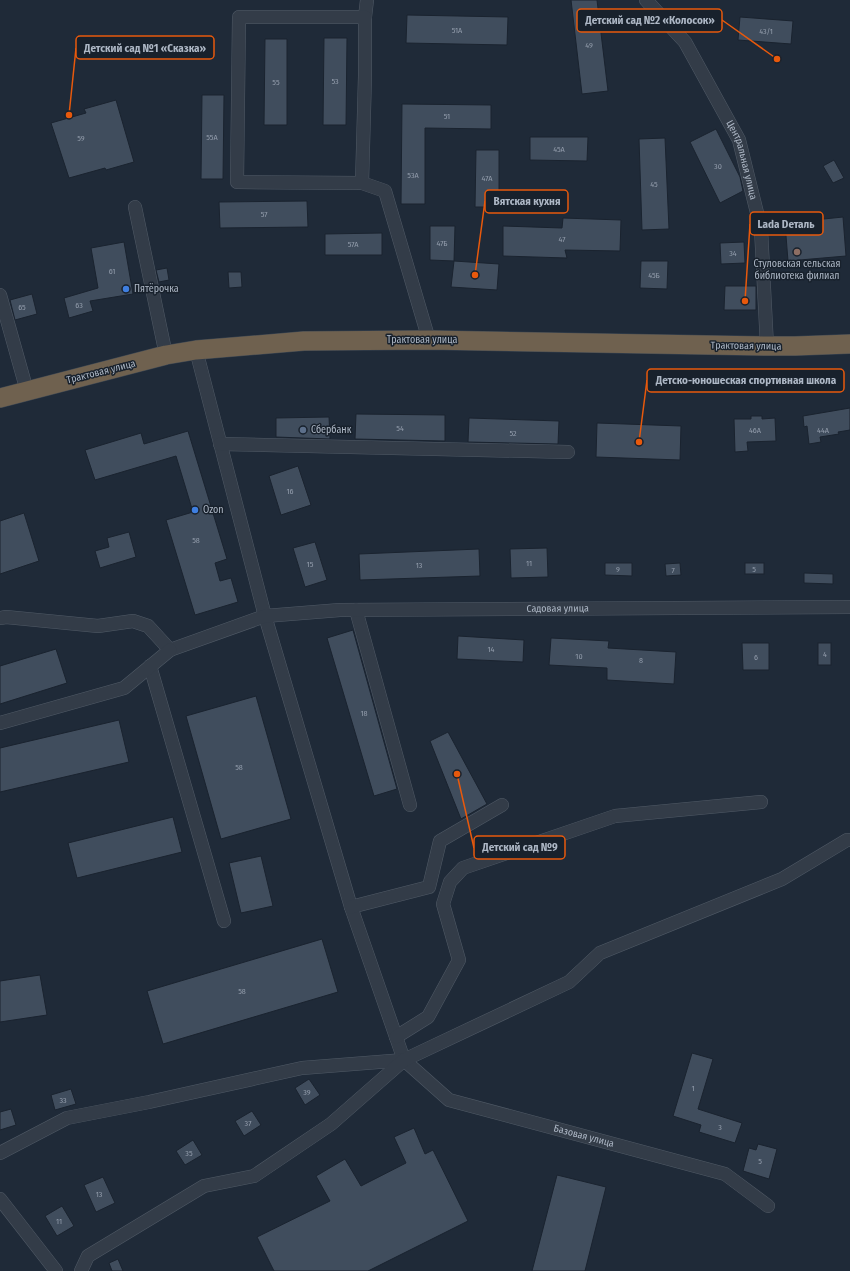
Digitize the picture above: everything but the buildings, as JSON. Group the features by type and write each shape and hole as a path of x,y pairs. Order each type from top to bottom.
{"highway":[{"name":"Трактовая улица","path":"0,398 166,355 196,350 304,341 429,340 767,346 850,344"}],"street":[{"path":"362,183 365,17 367,0"},
{"name":"Центральная улица","path":"646,0 685,42 739,140 761,229 767,346"},
{"path":"365,17 239,17 237,182 362,183 385,191 429,340"},
{"path":"135,207 166,355"},
{"path":"0,295 27,391"},
{"path":"196,350 265,616 351,907 404,1060"},
{"path":"220,444 568,452"},
{"name":"Садовая улица","path":"0,723 124,688 170,650 265,616 356,610 850,607"},
{"path":"356,610 410,805"},
{"path":"0,618 6,617 98,626 133,621 148,626 170,650"},
{"path":"150,666 224,921"},
{"path":"396,1036 428,1016 460,960 443,904 450,882 463,868 615,816 761,802"},
{"path":"351,907 429,887 440,841 502,805"},
{"path":"81,1271 88,1256 204,1186 254,1176 331,1124 404,1060 569,982 600,953 782,879 847,840 850,840"},
{"path":"0,1153 67,1118 149,1102 302,1068 404,1060"},
{"name":"Базовая улица","path":"404,1060 449,1100 725,1174 768,1206"},
{"path":"0,1198 56,1271"}],"place":[{"name":"Детский сад №2 «Колосок»","path":"777,59"},
{"name":"Детский сад №1 «Сказка»","path":"69,115"},
{"name":"Стуловская сельская библиотека филиал","path":"797,252"},
{"name":"Вятская кухня","path":"475,275"},
{"name":"Пятёрочка","path":"126,289"},
{"name":"Lada Dеталь","path":"745,301"},
{"name":"Сбербанк","path":"303,430"},
{"name":"Детско-юношеская спортивная школа","path":"639,442"},
{"name":"Ozon","path":"195,510"},
{"name":"Детский сад №9","path":"457,774"}]}
